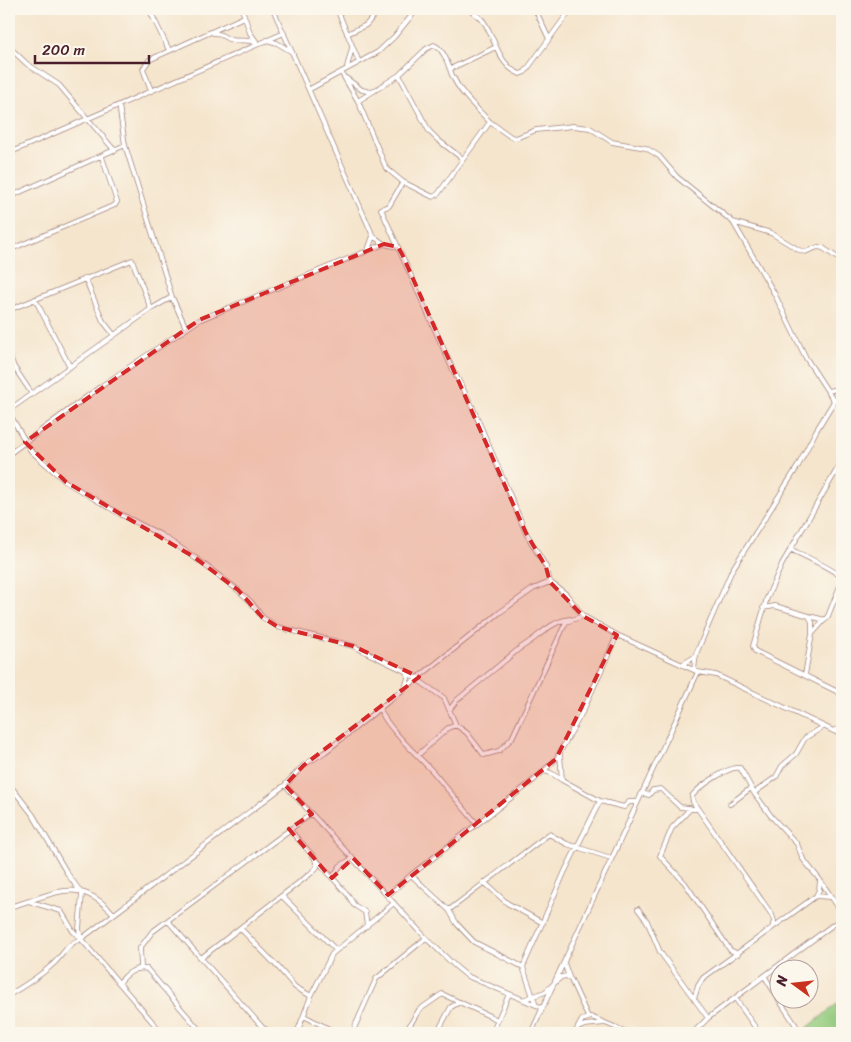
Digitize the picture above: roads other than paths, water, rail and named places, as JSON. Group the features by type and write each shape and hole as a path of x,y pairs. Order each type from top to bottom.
{"street":[{"path":"149,9 169,50"},
{"path":"242,9 250,34 257,43"},
{"path":"273,9 310,89 373,236 384,244 398,247"},
{"path":"337,9 359,62"},
{"path":"369,9 373,17"},
{"path":"347,34 359,30 380,9"},
{"path":"310,89 384,47 417,9"},
{"path":"470,9 484,21 496,47 512,70 523,74 571,9"},
{"path":"535,9 550,39"},
{"path":"151,90 144,73 145,66 149,60 244,18"},
{"path":"209,33 221,34 233,40 245,39 257,43"},
{"path":"9,153 119,106 257,43 284,33"},
{"path":"265,40 277,43 293,52"},
{"path":"358,101 398,75 430,45 434,45 442,51 467,99 490,122 511,138 516,138 536,130 573,126 590,128 617,144 646,148 659,156 677,177 733,222 774,293 806,358 834,401"},
{"path":"346,69 351,59 351,46"},
{"path":"9,47 28,64 59,85 89,118 115,151"},
{"path":"450,69 496,47"},
{"path":"341,72 358,101 386,168 403,182 433,197 442,189 490,122"},
{"path":"398,75 429,131 463,159"},
{"path":"345,78 362,90 372,92"},
{"path":"119,106 125,145 172,297 186,328"},
{"path":"9,197 102,157 125,145"},
{"path":"9,250 118,202 102,157"},
{"path":"403,182 389,206 381,209 453,370 472,406 526,533 546,567 550,582 566,594 583,616 617,635 696,671 716,675 842,735"},
{"path":"733,222 770,233 805,252 818,247 823,248 842,261"},
{"path":"367,251 373,236"},
{"path":"9,454 186,328 216,312 384,244"},
{"path":"9,310 133,261 151,309"},
{"path":"86,278 103,321 114,335"},
{"path":"172,297 114,335 9,412 31,451 66,482 120,514 161,535 228,581 252,602 262,617 278,627 353,646 406,671 444,698 456,725 467,733 484,755 499,751 515,732 560,632 566,622 572,619"},
{"path":"35,299 70,367"},
{"path":"9,354 14,367 32,394"},
{"path":"828,391 842,388"},
{"path":"531,1033 696,671 696,656 732,570 798,466 842,388"},
{"path":"842,461 790,548 763,608 753,646 755,651 842,694"},
{"path":"790,548 819,565 837,572 842,580 828,616 812,634"},
{"path":"9,995 41,975 55,963 66,947 81,939 285,785 304,765 312,762 499,613 533,590 550,582"},
{"path":"767,598 772,606"},
{"path":"763,608 772,606 824,620"},
{"path":"450,709 457,700 505,659 531,642 546,628 563,620 583,616"},
{"path":"806,675 812,634 812,622 809,616"},
{"path":"388,895 543,771 560,754 584,709 617,635"},
{"path":"683,664 696,656"},
{"path":"404,689 408,678 406,671"},
{"path":"380,707 382,714 394,728 397,736 418,755 477,824"},
{"path":"418,755 448,728 456,725"},
{"path":"754,794 776,777 782,766 796,754 805,738 823,727"},
{"path":"832,731 842,727"},
{"path":"560,754 562,780"},
{"path":"772,928 774,920 772,915 693,802 692,796 696,790 732,767 740,768 754,794 797,844 803,859 842,913"},
{"path":"543,771 551,772 600,801 624,807 629,802 636,802"},
{"path":"9,784 33,815 67,873 83,896 79,929 81,939"},
{"path":"285,785 426,938 467,976 535,1003 543,1008"},
{"path":"730,804 751,788"},
{"path":"641,793 649,795 653,790 661,789 680,807 699,810"},
{"path":"535,1003 523,967 576,847 600,801"},
{"path":"693,802 690,809 672,828 660,856 685,883 730,950 738,954"},
{"path":"142,967 141,944 152,932 311,814"},
{"path":"289,829 354,906 365,912 367,926"},
{"path":"449,910 549,834 576,847 585,848 611,858"},
{"path":"332,878 340,866 353,858"},
{"path":"201,958 241,929 317,867 315,859"},
{"path":"411,875 449,910 457,924 474,942 523,967"},
{"path":"694,999 703,978 738,954 783,918 816,896 820,890 820,880"},
{"path":"484,882 507,903 543,922"},
{"path":"9,908 68,889 92,896 114,914"},
{"path":"282,896 336,950"},
{"path":"816,896 832,898"},
{"path":"31,902 61,911 73,931 162,1033"},
{"path":"297,1033 311,996 336,950 394,903"},
{"path":"638,909 647,920 660,952 708,1018"},
{"path":"772,915 783,918"},
{"path":"693,1033 708,1018 842,918"},
{"path":"168,920 263,1028 273,1033"},
{"path":"241,929 274,962 295,987 311,996"},
{"path":"352,1033 376,979 426,938"},
{"path":"728,960 730,950"},
{"path":"564,962 588,1017"},
{"path":"119,983 130,972 142,967 148,969 202,1033"},
{"path":"525,999 545,992 564,976 569,977"},
{"path":"765,977 768,982"},
{"path":"492,1033 509,994"},
{"path":"406,1033 418,1010 437,996 446,996 498,1020"},
{"path":"735,998 759,1033"},
{"path":"437,1033 451,1007 461,1002"},
{"path":"786,1010 801,1033"},
{"path":"304,1016 337,1033"},
{"path":"576,1033 582,1020 588,1017 629,1033"},
{"path":"578,1028 586,1025 607,1023"}]}
